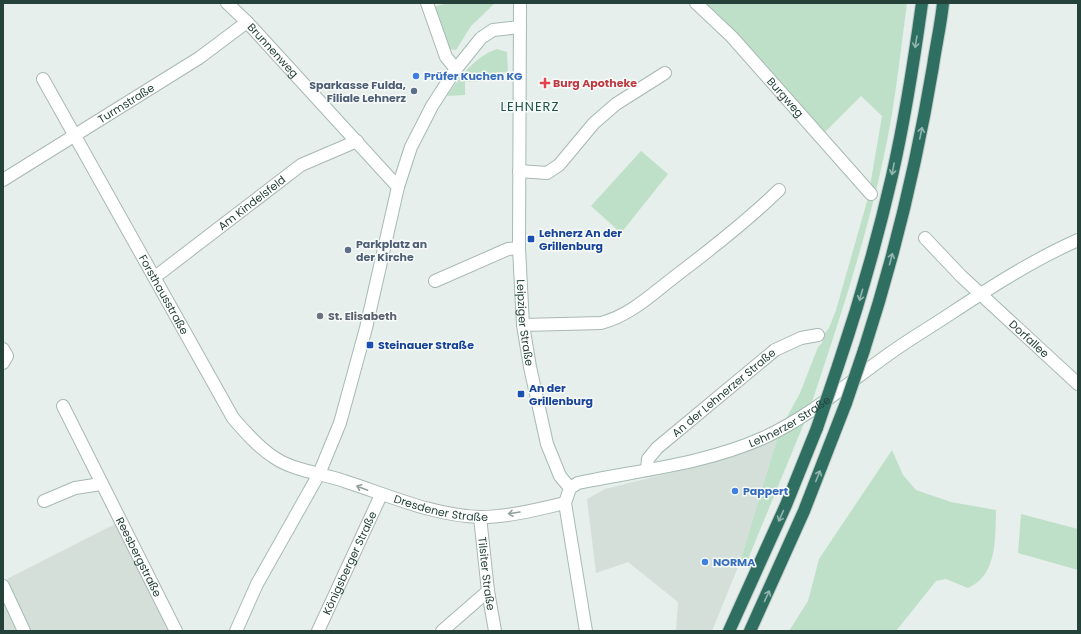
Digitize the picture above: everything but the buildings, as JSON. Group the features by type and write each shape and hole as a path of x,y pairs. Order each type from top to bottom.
{"highway":[{"path":"729,631 786,505 817,428 855,314 892,175 908,96 922,3"},
{"path":"750,631 804,511 846,403 864,350 891,260 910,181 926,107 943,3"}],"street":[{"name":"Brunnenweg","path":"227,3 247,22 398,187"},
{"path":"427,3 446,57 456,69"},
{"name":"Leipziger Straße","path":"520,3 519,248 523,325 530,367 547,444 560,476 570,488"},
{"name":"Burgweg","path":"696,3 732,37 871,194"},
{"name":"Turmstraße","path":"3,180 199,58 247,22"},
{"path":"236,631 257,584 319,474 347,404 398,187 411,147 421,126 456,69 471,49 486,34 493,30 520,27"},
{"path":"519,171 547,173 559,165 594,123 616,104 666,73"},
{"name":"Forsthausstraße","path":"43,79 76,135 233,418 245,432 274,457 296,468 319,474"},
{"name":"Am Kindelsfeld","path":"155,277 301,165 357,141"},
{"path":"523,325 601,323 613,320 636,306 746,222 779,190"},
{"path":"924,238 981,294"},
{"name":"Lehnerzer Straße","path":"570,488 578,482 647,470 712,456 764,438 804,416 890,354 981,294 1035,261 1078,240"},
{"path":"435,281 508,249 519,248"},
{"name":"Dorfallee","path":"981,294 1078,384"},
{"name":"An der Lehnerzer Straße","path":"647,470 648,459 657,448 776,350 801,338 818,335"},
{"path":"3,349 7,356 3,363"},
{"name":"Reesbergstraße","path":"63,406 176,631"},
{"name":"Dresdener Straße","path":"319,474 343,480 381,495 446,513 480,517 514,513 565,503"},
{"path":"44,501 75,488 101,484"},
{"path":"570,488 565,503 586,631"},
{"name":"Königsberger Straße","path":"318,631 381,495"},
{"name":"Tilsiter Straße","path":"480,517 488,591 495,631"},
{"path":"3,586 24,631"},
{"path":"442,631 488,591"}],"shaded area":[{"path":"777,439 740,562 712,631 676,631 678,602 628,562 596,573 587,499 605,489 730,458"},
{"path":"117,523 174,631 3,631 3,581"}],"green space":[{"path":"447,3 495,3 471,26 456,50 448,49 434,7"},
{"path":"702,3 907,3 892,114 885,151 877,188 857,261 811,405 786,419 800,393 818,347 822,343 824,334 829,328 836,310 868,198 882,116 861,96 822,135"},
{"path":"497,49 507,52 508,72 493,73 492,77 477,77 477,82 465,82 465,95 447,96 475,62 489,52"},
{"path":"641,151 668,174 621,233 591,206"},
{"path":"805,421 746,564 740,562 777,439"},
{"path":"892,450 903,475 916,490 951,502 996,510 995,543 990,565 985,574 978,582 968,588 946,579 936,581 896,631 789,631 808,601 819,559"},
{"path":"1021,514 1078,529 1078,570 1018,553"}],"place":[{"name":"Prüfer Kuchen KG","path":"416,76"},
{"name":"Burg Apotheke","path":"545,83"},
{"name":"Sparkasse Fulda, Filiale Lehnerz","path":"414,91"},
{"name":"Lehnerz An der Grillenburg","path":"531,239"},
{"name":"Parkplatz an der Kirche","path":"348,250"},
{"name":"St. Elisabeth","path":"320,316"},
{"name":"Steinauer Straße","path":"370,345"},
{"name":"An der Grillenburg","path":"521,394"},
{"name":"Pappert","path":"735,491"},
{"name":"NORMA","path":"705,562"}],"district":[{"name":"LEHNERZ","path":"530,106"}]}
